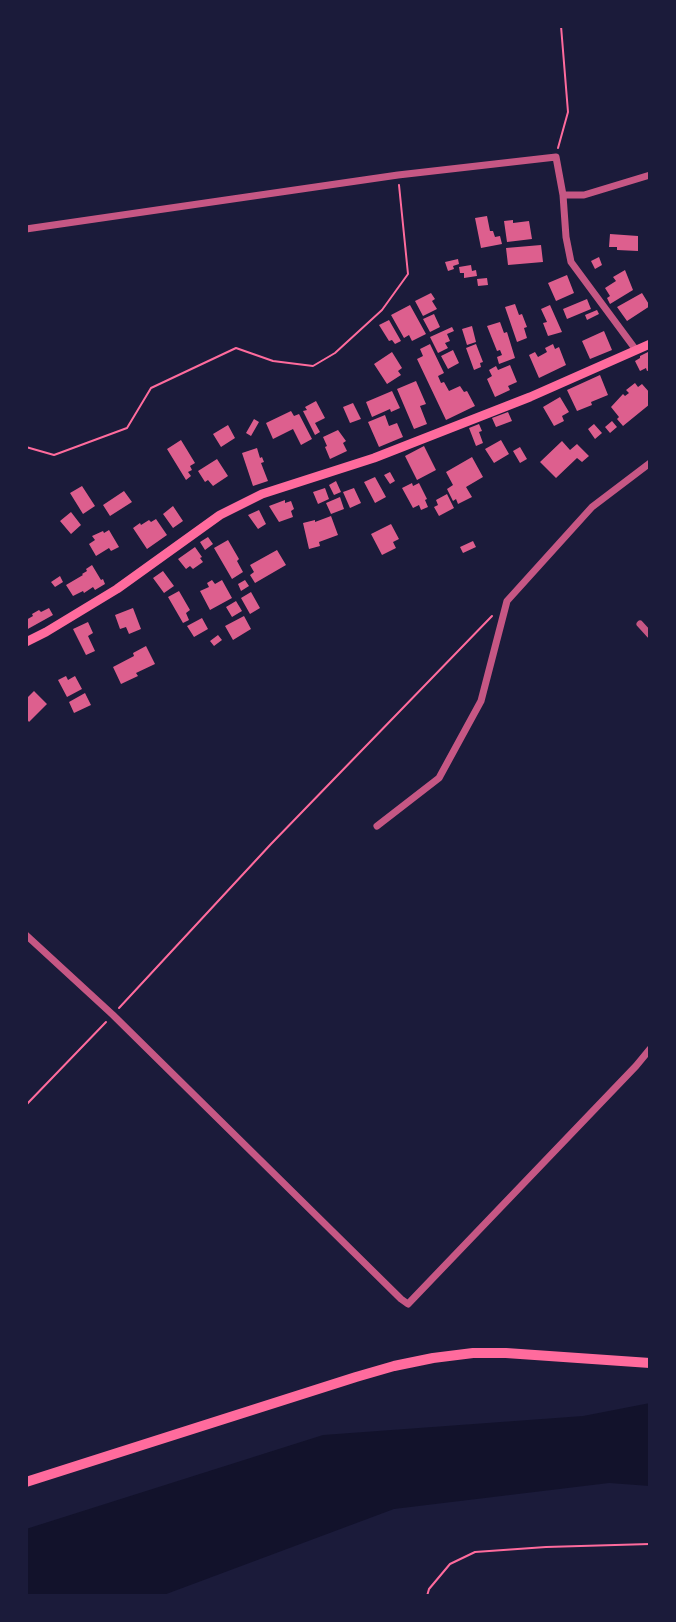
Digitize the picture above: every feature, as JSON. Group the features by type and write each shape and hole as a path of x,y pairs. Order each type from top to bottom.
{"main road":[{"path":"26,642 117,589 220,515 262,494 374,458 530,397 650,344"},
{"path":"26,1482 356,1377 433,1358 506,1353 650,1363"}],"street":[{"path":"26,229 398,175 556,157 571,262 636,350"},
{"path":"563,195 584,195 650,175"},
{"path":"377,826 439,778 481,701 507,601 592,507 650,463"},
{"path":"640,624 650,635"},
{"path":"26,935 113,1015 408,1304 650,1049"}],"path":[{"path":"556,157 568,112 561,26"},
{"path":"26,447 54,455 127,428 151,388 236,348 273,361 313,366 335,353 382,310 408,274 398,175"},
{"path":"26,1105 271,844 507,601"},
{"path":"427,1596 429,1589 450,1564 475,1552 650,1544"}],"shaded area":[{"path":"650,1403 650,1486 609,1483 394,1509 161,1596 26,1596 26,1529 323,1435 583,1416"}],"building":[{"path":"487,216 490,231 495,237 500,236 502,244 481,248 475,218"},
{"path":"513,220 513,223 529,221 532,239 507,242 504,221"},
{"path":"610,234 638,236 638,251 609,247"},
{"path":"541,245 543,262 508,265 506,248"},
{"path":"599,257 602,265 595,269 591,261"},
{"path":"458,259 459,264 448,271 445,262"},
{"path":"471,265 477,276 464,278 459,267"},
{"path":"625,270 633,290 610,304 605,288 616,281 613,277"},
{"path":"567,275 574,293 556,301 548,283"},
{"path":"487,278 488,285 478,286 477,279"},
{"path":"431,293 437,309 423,316 415,301"},
{"path":"642,293 650,306 627,321 617,307"},
{"path":"587,299 591,309 567,319 563,309"},
{"path":"515,304 527,327 524,328 527,338 517,342 505,307"},
{"path":"410,305 426,334 412,341 409,335 404,338 391,315"},
{"path":"550,305 562,332 548,336 543,323 547,322 541,309"},
{"path":"597,310 599,314 587,320 585,315"},
{"path":"434,314 440,327 430,332 423,319"},
{"path":"389,320 401,341 395,344 389,341 379,325"},
{"path":"500,322 504,333 507,332 515,358 499,364 497,357 502,355 500,350 497,351 487,326"},
{"path":"472,326 476,342 467,345 462,329"},
{"path":"452,327 454,331 447,334 450,341 445,343 448,348 438,353 430,337"},
{"path":"604,331 612,350 590,359 582,341"},
{"path":"430,344 444,373 438,376 441,383 444,382 449,391 460,386 464,392 467,391 475,406 446,420 417,359 423,356 420,349"},
{"path":"476,344 483,362 480,363 481,367 474,370 466,348"},
{"path":"553,344 555,349 559,347 566,365 539,378 529,355 535,352 538,357"},
{"path":"453,350 459,363 448,369 441,356"},
{"path":"650,351 650,370 640,371 635,361"},
{"path":"392,352 402,368 398,371 401,375 387,384 374,364"},
{"path":"510,365 517,382 508,386 510,390 495,397 487,379 492,376 489,370"},
{"path":"600,375 608,395 577,411 567,390"},
{"path":"416,381 426,404 420,406 427,424 414,429 397,389"},
{"path":"635,383 638,387 642,384 650,393 650,404 623,426 611,407 623,394 629,393 626,390"},
{"path":"392,391 400,408 372,417 366,402"},
{"path":"560,397 569,412 562,416 564,421 554,426 543,407"},
{"path":"316,401 325,418 315,423 320,432 315,435 303,411"},
{"path":"353,403 361,419 350,423 343,407"},
{"path":"291,411 294,416 299,414 312,439 301,445 293,429 273,439 266,423"},
{"path":"508,412 512,421 496,427 492,418"},
{"path":"385,415 389,426 397,423 403,437 379,447 368,422"},
{"path":"254,419 259,422 251,436 246,433"},
{"path":"612,421 617,427 610,433 605,427"},
{"path":"479,424 483,443 476,446 469,428"},
{"path":"594,424 602,433 595,439 588,429"},
{"path":"228,425 235,438 221,447 213,434"},
{"path":"338,430 346,441 343,443 347,451 330,459 323,437"},
{"path":"181,440 195,463 190,466 192,470 188,472 191,476 186,480 167,449"},
{"path":"501,440 509,454 494,463 485,449"},
{"path":"562,441 570,450 577,444 589,456 582,462 577,458 556,478 540,462"},
{"path":"424,446 436,470 417,480 405,456"},
{"path":"520,447 527,459 520,463 513,451"},
{"path":"257,448 268,481 253,486 242,453"},
{"path":"472,457 483,477 466,487 472,497 458,504 447,489 453,485 446,472"},
{"path":"217,459 228,476 213,486 208,480 205,482 198,471"},
{"path":"390,472 395,481 390,484 384,475"},
{"path":"375,477 386,497 375,503 364,482"},
{"path":"336,481 341,492 334,495 329,485"},
{"path":"412,483 413,486 419,483 428,507 421,510 419,505 413,508 402,488"},
{"path":"82,486 95,506 83,514 70,493"},
{"path":"325,488 329,499 318,504 313,492"},
{"path":"354,488 361,503 350,508 343,492"},
{"path":"124,491 132,502 110,516 103,505"},
{"path":"447,494 454,508 439,516 434,507 438,505 436,500"},
{"path":"340,497 344,509 331,514 326,503"},
{"path":"285,500 285,503 291,501 293,517 279,522 269,506"},
{"path":"173,506 183,521 173,528 163,514"},
{"path":"259,510 266,524 258,529 248,515"},
{"path":"71,512 81,525 71,534 60,521"},
{"path":"331,516 338,535 309,549 303,523"},
{"path":"156,519 167,535 147,549 133,528"},
{"path":"391,524 399,539 393,542 396,548 382,555 371,534"},
{"path":"109,530 119,547 111,551 109,548 96,556 89,544 95,540 92,536"},
{"path":"208,537 213,544 205,550 200,542"},
{"path":"228,540 243,572 232,579 214,548"},
{"path":"473,541 476,547 463,553 460,547"},
{"path":"195,547 203,562 193,569 190,566 186,569 178,559"},
{"path":"277,550 286,565 255,583 250,575 254,572 250,565"},
{"path":"92,565 105,584 73,596 66,585 83,575"},
{"path":"163,571 174,586 164,593 153,578"},
{"path":"60,576 63,582 55,587 51,582"},
{"path":"212,580 215,584 222,580 232,598 210,610 200,591 209,587 207,583"},
{"path":"245,580 249,586 241,591 238,584"},
{"path":"179,591 190,610 186,613 189,620 183,623 168,597"},
{"path":"251,592 260,608 250,614 241,598"},
{"path":"236,601 242,611 232,617 226,607"},
{"path":"49,608 53,615 26,630 26,620 32,614"},
{"path":"133,608 141,629 129,634 126,627 120,629 115,615"},
{"path":"244,616 251,629 233,640 225,626"},
{"path":"202,618 208,629 194,637 187,626"},
{"path":"88,622 93,633 88,636 95,651 86,655 73,629"},
{"path":"218,635 222,640 214,646 210,641"},
{"path":"146,646 155,664 121,684 113,667"},
{"path":"66,676 68,680 75,676 82,689 67,697 58,680"},
{"path":"34,691 47,704 29,722 26,718 26,699"},
{"path":"85,693 91,705 74,713 69,702"}]}
